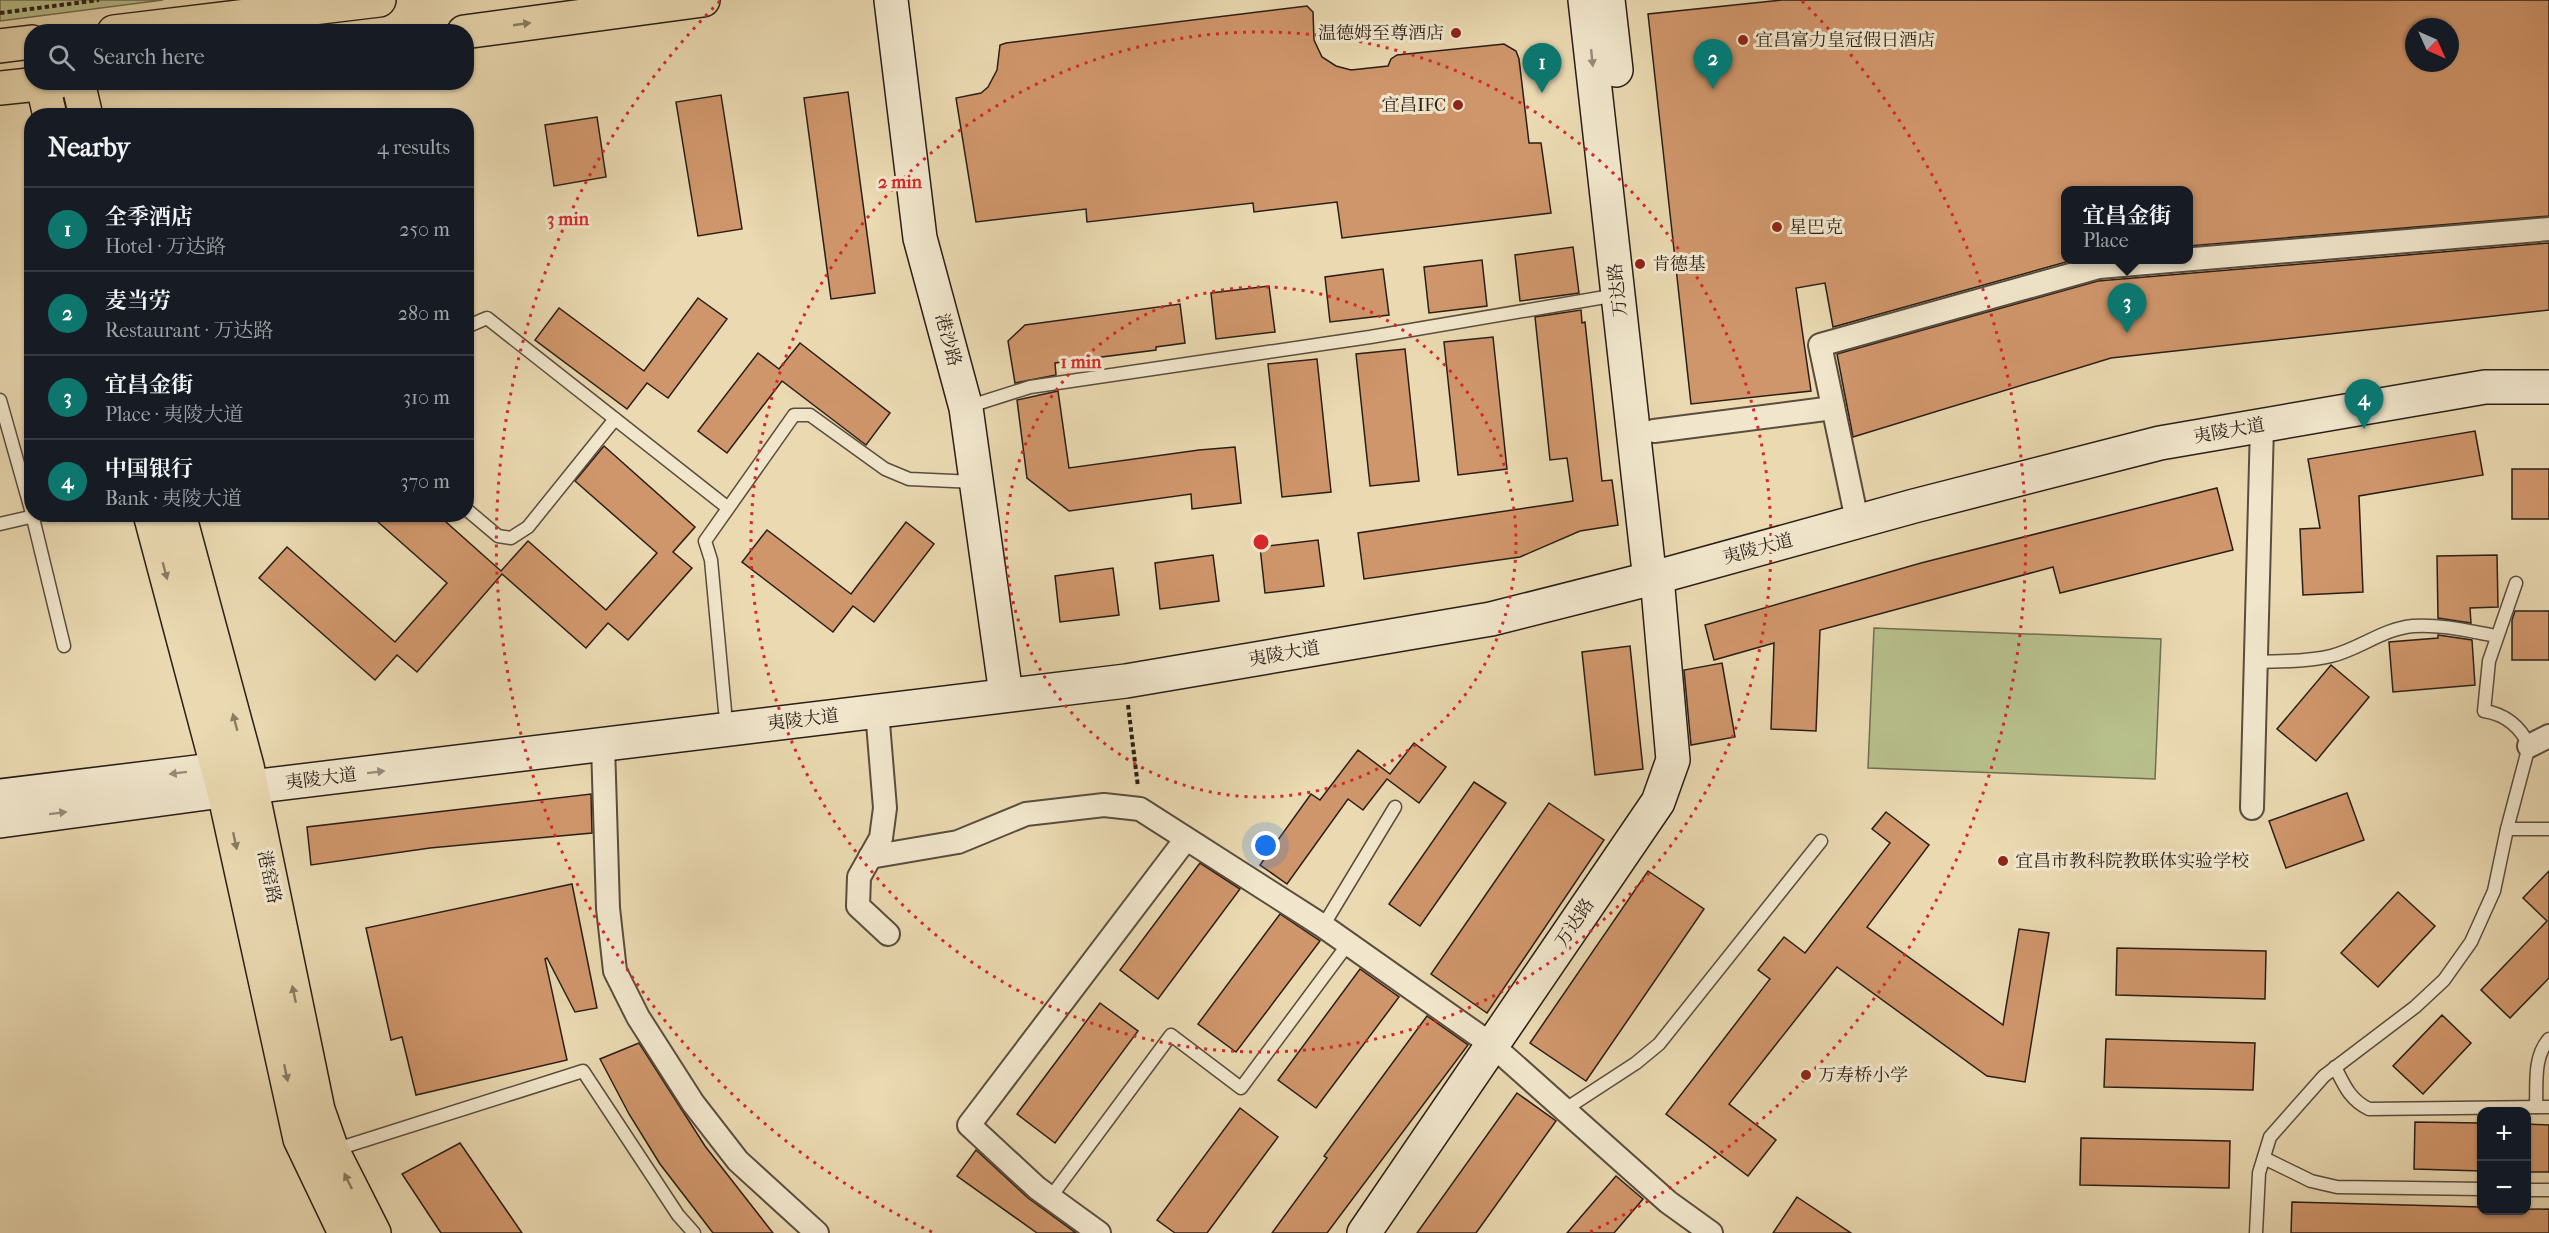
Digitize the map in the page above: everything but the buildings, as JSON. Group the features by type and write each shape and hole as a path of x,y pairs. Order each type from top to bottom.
{"main road":[{"path":"180,24 379,0"},
{"path":"474,31 703,0"},
{"name":"港沙路","path":"891,0 920,238 966,408 1004,680"},
{"name":"万达路","path":"1585,0 1618,295 1658,566"},
{"name":"万达路","path":"1364,1233 1658,802 1673,760 1658,566 1654,431 1608,0"},
{"path":"0,46 24,44"},
{"path":"0,88 24,85"},
{"path":"48,90 49,108"},
{"path":"80,90 84,108"},
{"name":"夷陵大道","path":"0,796 235,778 603,745 1126,681 1491,619 1854,506 2154,424 2483,372 2549,371"},
{"name":"夷陵大道","path":"0,821 235,778 725,711 1087,672 1485,606 1914,506 2160,443 2485,387 2549,387"},
{"name":"港窑路","path":"153,522 235,778 318,1110 332,1150 374,1233"},
{"name":"港窑路","path":"181,522 235,778 300,1138 345,1233"}],"street":[{"path":"2193,259 2549,229"},
{"path":"1854,506 1820,345 2099,267 2135,264"},
{"path":"1654,431 1833,408"},
{"path":"2252,808 2262,425"},
{"path":"877,711 885,808 881,838 859,877 858,906 888,934"},
{"path":"603,745 608,908 615,971 638,1017 681,1084 738,1161 817,1233"},
{"path":"870,857 958,842 1026,814 1104,805 1140,809 1323,926 1492,1045 1668,1202 1711,1233"},
{"path":"1099,1233 1050,1198 969,1125 1186,839"}],"lane":[{"path":"966,408 1030,387 1370,337 1618,295"},
{"path":"474,324 488,318 729,508"},
{"path":"0,400 24,479"},
{"path":"725,711 711,560 705,541 794,415 810,415 885,469 909,479 976,482"},
{"path":"474,516 498,536 511,538 528,527 615,419"},
{"path":"0,524 24,518"},
{"path":"37,522 64,646"},
{"path":"2256,1233 2259,1173 2270,1137 2293,1109 2335,1067 2415,1007 2444,980 2470,942 2494,891 2507,829 2539,741 2524,733 2511,722 2484,711 2489,662 2516,583"},
{"path":"2257,662 2298,661 2332,656 2376,636 2415,626 2450,628 2496,636"},
{"path":"1323,926 1395,807"},
{"path":"2507,829 2549,829"},
{"path":"1564,1110 1636,1063 1659,1044 1821,841"},
{"path":"1050,1198 1171,1035 1241,1088 1348,944"},
{"path":"2335,1067 2356,1103 2369,1109 2542,1107 2537,1070 2540,1051 2549,1039"},
{"path":"332,1150 583,1071 678,1215 694,1233"},
{"path":"2264,1158 2311,1181 2337,1188 2477,1189"},
{"path":"2531,1190 2549,1190"}],"path":[{"path":"0,13 99,0"},
{"path":"1126,681 1140,809"}],"green space":[{"path":"0,0 163,0 0,21"},
{"path":"1874,628 2161,639 2155,779 1868,768"}],"place":[{"name":"温德姆至尊酒店","path":"1456,33"},
{"name":"宜昌富力皇冠假日酒店","path":"1743,40"},
{"name":"麦当劳","path":"1713,89"},
{"name":"全季酒店","path":"1542,93"},
{"name":"宜昌IFC","path":"1458,105"},
{"name":"星巴克","path":"1777,227"},
{"name":"肯德基","path":"1640,264"},
{"name":"宜昌金街","path":"2127,333"},
{"name":"中国银行","path":"2364,429"},
{"name":"宜昌市教科院教联体实验学校","path":"2003,861"},
{"name":"万寿桥小学","path":"1806,1075"}]}
